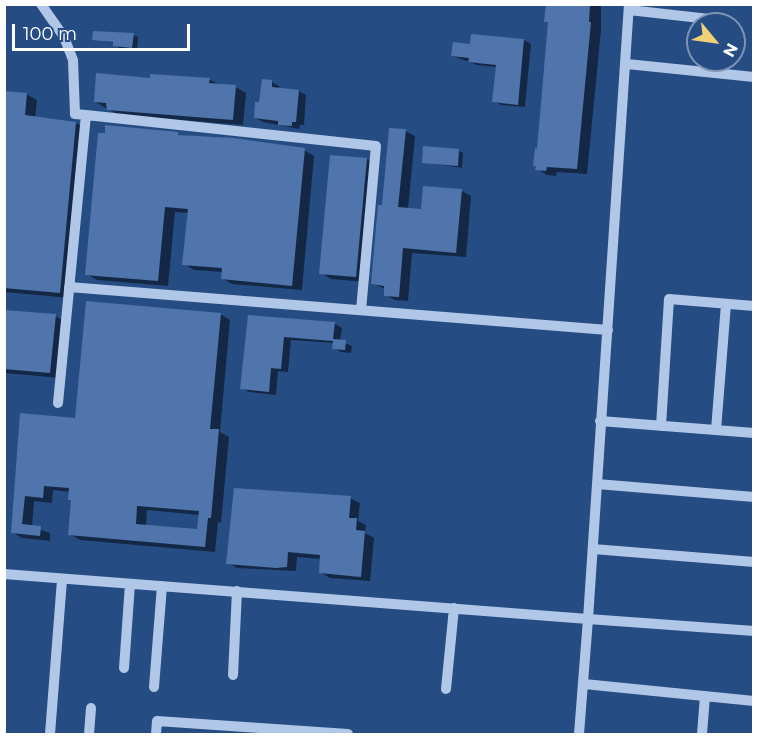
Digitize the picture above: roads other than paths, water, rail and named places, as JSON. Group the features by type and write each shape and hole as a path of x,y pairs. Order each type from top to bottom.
{"street":[{"path":"41,4 64,37 74,60 75,114 376,146 361,310"},
{"path":"579,735 627,64 629,7 686,15"},
{"path":"627,64 753,77"},
{"path":"58,403 86,115"},
{"path":"69,287 608,330"},
{"path":"661,426 669,299 753,306"},
{"path":"716,430 726,303"},
{"path":"600,421 753,433"},
{"path":"597,484 753,497"},
{"path":"593,549 753,562"},
{"path":"4,574 753,631"},
{"path":"50,735 62,580"},
{"path":"124,668 130,584"},
{"path":"154,687 162,586"},
{"path":"233,675 237,591"},
{"path":"446,689 454,608"},
{"path":"584,684 753,701"},
{"path":"702,735 705,696"},
{"path":"88,735 91,708"},
{"path":"156,735 157,721 255,731 348,735"}]}
